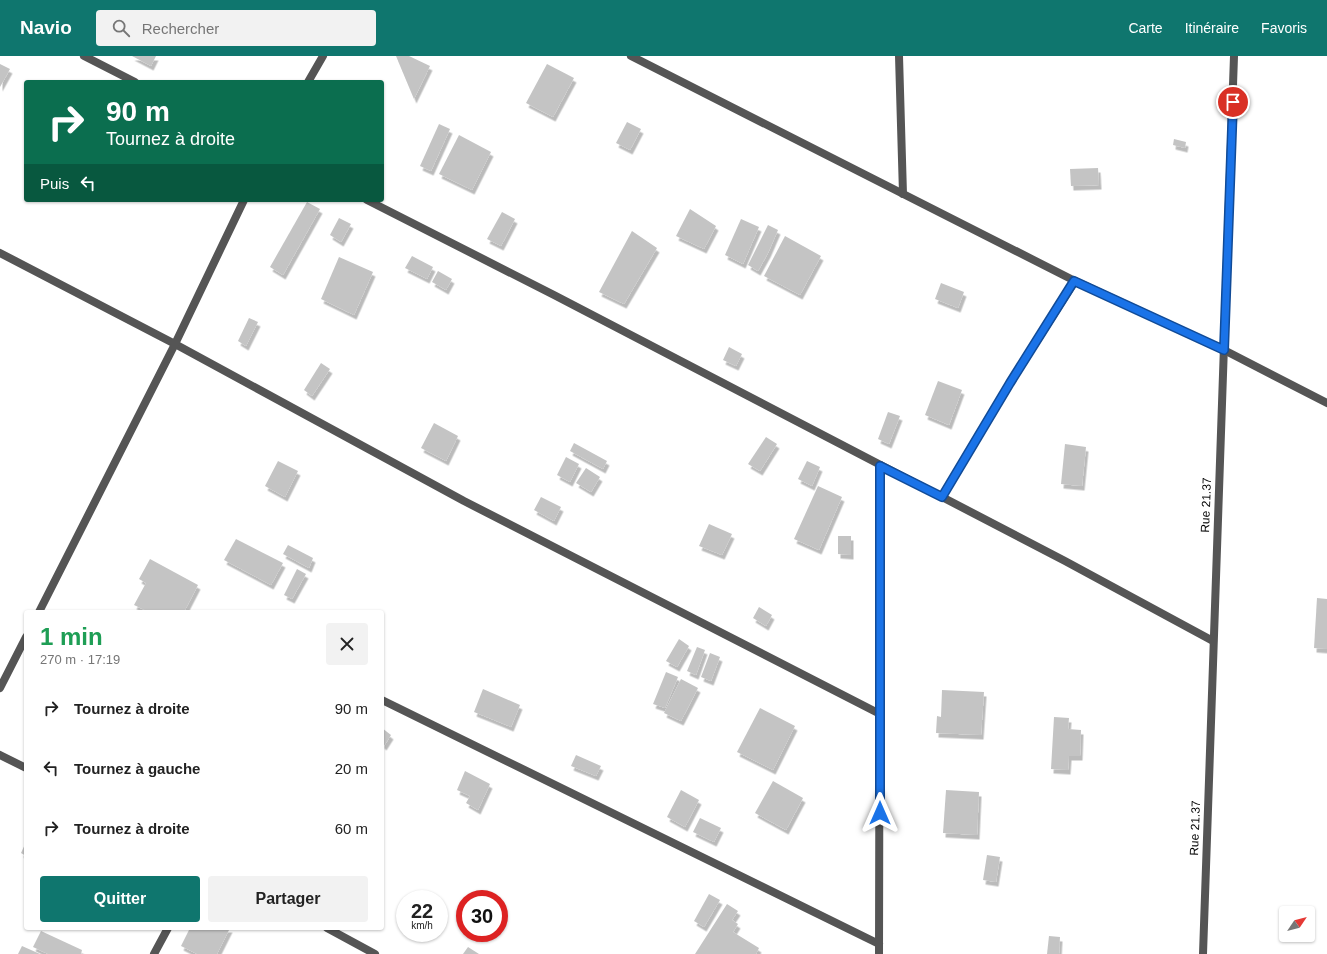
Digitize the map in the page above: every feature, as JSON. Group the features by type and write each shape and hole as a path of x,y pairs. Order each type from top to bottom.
{"street":[{"path":"84,56 131,80"},
{"path":"309,80 323,56"},
{"path":"631,56 1074,281 1224,350 1327,403"},
{"path":"899,56 903,194"},
{"name":"Rue 21.37","path":"1202,954 1234,56"},
{"path":"40,610 175,344 243,202"},
{"path":"371,202 1118,588 1214,641"},
{"path":"0,253 175,344 464,501 880,714"},
{"path":"942,497 1010,383 1074,281"},
{"path":"879,954 880,466"},
{"path":"0,688 24,641"},
{"path":"384,701 879,944"},
{"path":"0,755 24,767"},
{"path":"154,954 167,930"},
{"path":"332,930 375,954"}],"building":[{"path":"132,56 156,56 151,66"},
{"path":"396,56 409,56 430,66 414,99"},
{"path":"0,64 10,69 0,87"},
{"path":"547,64 574,78 553,117 526,103"},
{"path":"627,122 641,129 630,150 616,143"},
{"path":"439,124 450,129 431,171 420,166"},
{"path":"459,135 491,152 472,190 439,174"},
{"path":"1174,139 1186,142 1185,148 1173,145"},
{"path":"1098,168 1099,185 1071,186 1070,169"},
{"path":"307,202 320,209 283,275 270,267"},
{"path":"690,209 716,226 704,249 676,236"},
{"path":"502,212 515,219 501,246 487,239"},
{"path":"339,218 351,224 341,242 330,235"},
{"path":"741,219 759,227 743,264 725,255"},
{"path":"768,225 778,230 758,271 748,265"},
{"path":"632,231 657,248 624,304 599,292"},
{"path":"785,236 821,256 800,295 764,276"},
{"path":"412,256 433,267 427,279 405,268"},
{"path":"339,257 373,272 354,315 321,299"},
{"path":"438,271 452,279 446,290 432,282"},
{"path":"941,283 964,292 958,308 935,299"},
{"path":"249,318 258,322 246,346 238,341"},
{"path":"729,347 742,354 736,366 723,360"},
{"path":"321,363 330,369 312,396 304,390"},
{"path":"938,381 962,390 949,425 925,415"},
{"path":"888,412 900,416 889,444 878,439"},
{"path":"434,423 458,436 446,461 421,448"},
{"path":"766,437 777,444 760,471 748,464"},
{"path":"574,443 607,461 603,469 570,451"},
{"path":"1065,444 1086,447 1082,486 1061,484"},
{"path":"566,457 579,464 570,482 557,475"},
{"path":"278,461 298,471 285,497 265,486"},
{"path":"807,461 820,467 812,486 798,479"},
{"path":"586,468 600,477 591,492 576,483"},
{"path":"818,486 842,497 819,550 794,539"},
{"path":"541,497 561,507 554,521 534,510"},
{"path":"709,524 732,534 722,555 699,546"},
{"path":"838,536 851,536 851,555 838,554"},
{"path":"236,539 283,563 271,585 224,560"},
{"path":"288,545 313,558 309,568 283,554"},
{"path":"150,559 198,585 185,610 145,610 134,605 146,583 139,579"},
{"path":"297,569 306,574 292,599 284,595"},
{"path":"1317,598 1327,599 1327,649 1314,648"},
{"path":"759,607 772,615 766,626 753,618"},
{"path":"679,639 689,646 677,667 666,661"},
{"path":"697,647 705,650 696,675 687,671"},
{"path":"710,653 720,657 711,681 701,677"},
{"path":"666,672 678,677 665,708 653,704"},
{"path":"681,679 698,688 681,721 664,713"},
{"path":"483,689 520,705 511,727 474,712"},
{"path":"942,690 984,692 981,735 936,733 937,716 941,717"},
{"path":"760,708 795,726 773,770 737,752"},
{"path":"1054,717 1069,718 1068,729 1081,730 1080,756 1069,756 1068,770 1051,769"},
{"path":"384,730 391,735 384,746"},
{"path":"576,755 601,766 596,776 571,766"},
{"path":"465,771 490,784 478,810 466,803 470,796 457,790"},
{"path":"773,781 803,798 786,830 755,813"},
{"path":"681,790 699,800 685,827 667,817"},
{"path":"946,790 979,792 977,835 943,833"},
{"path":"700,818 721,828 714,842 693,832"},
{"path":"24,846 24,855 21,853"},
{"path":"987,855 1000,857 996,882 983,880"},
{"path":"709,894 720,900 704,927 694,921"},
{"path":"727,904 738,911 732,920 738,924 733,932 759,948 756,954 695,954"},
{"path":"189,930 229,930 217,954 197,954 181,946"},
{"path":"41,931 82,950 81,954 48,954 33,947"},
{"path":"1049,936 1060,937 1059,954 1047,954"},
{"path":"22,946 40,954 18,954"},
{"path":"468,947 479,954 463,954"}],"route":[{"path":"880,813 880,466 942,497 1010,383 1074,281 1224,350 1233,102"}]}
